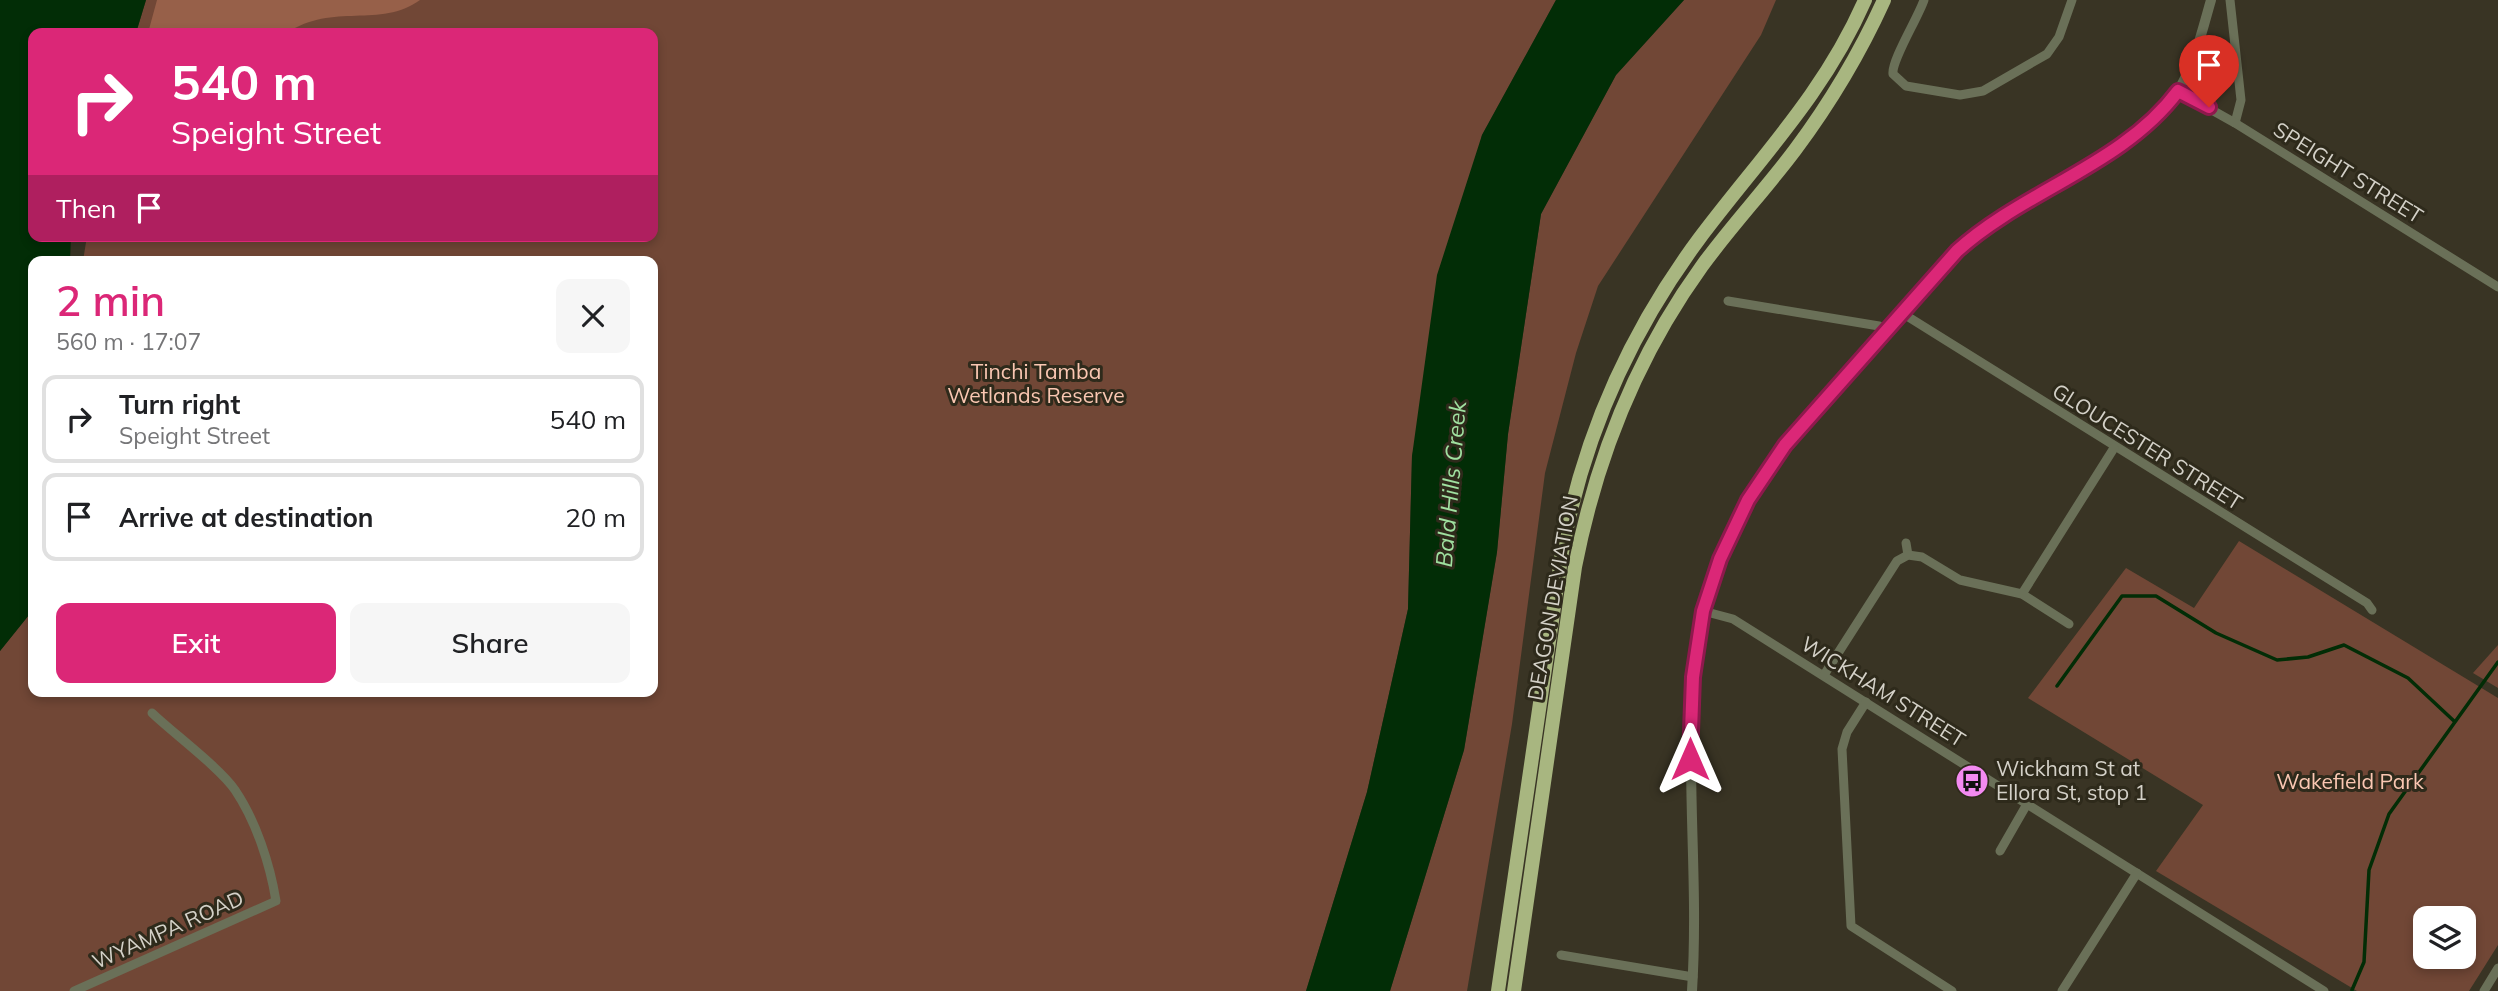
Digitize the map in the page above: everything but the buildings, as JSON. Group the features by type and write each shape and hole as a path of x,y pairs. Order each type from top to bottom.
{"highway":[{"name":"DEAGON DEVIATION","path":"1498,991 1562,552 1576,489 1600,418 1654,307 1702,236 1796,119 1841,47 1865,0"},
{"name":"DEAGON DEVIATION","path":"1514,991 1576,567 1583,527 1605,452 1639,371 1666,322 1717,246 1808,131 1848,71 1884,0"}],"street":[{"path":"1924,0 1916,22 1893,63 1893,74 1906,86 1960,95 1983,91 2048,54 2059,37 2072,0"},
{"path":"1692,991 1689,732 1693,677 1703,611 1711,583 1733,530 1764,472 1957,251 1982,230 2145,127 2178,91 2193,58 2211,0"},
{"path":"2230,0 2241,100 2235,122"},
{"name":"SPEIGHT STREET","path":"2178,91 2235,122 2498,287"},
{"path":"1728,301 1879,326 1885,331"},
{"name":"GLOUCESTER STREET","path":"1902,313 2114,448 2367,603 2372,610"},
{"path":"2022,594 2114,448"},
{"path":"1906,543 1908,555"},
{"path":"1824,675 1897,561 1908,555 1922,557 1960,580 2022,594 2069,624"},
{"name":"WICKHAM STREET","path":"1703,611 1733,619 2324,991"},
{"path":"1866,702 1847,732 1842,749 1852,926 1952,991"},
{"name":"WYAMPA ROAD","path":"74,991 276,901 272,879 251,822 234,789 152,713"},
{"path":"2000,851 2027,804"},
{"path":"2062,991 2137,873"},
{"path":"1561,955 1693,977"},
{"path":"2484,991 2498,968"}],"green space":[{"name":"Tinchi Tamba Wetlands Reserve","path":"146,0 1556,0 1482,135 1412,456 1408,609 1367,792 1306,991 0,991 0,651 28,616 28,697 658,697 658,256 84,256 86,242 658,242 658,28 138,28"},
{"path":"1684,0 1776,0 1761,35 1598,286 1576,353 1545,473 1512,724 1467,991 1390,991 1464,750 1497,552 1508,434 1541,214 1616,75"},
{"name":"Wakefield Park","path":"2239,541 2498,698 2498,945 2469,991 2357,991 2156,871 2203,805 2028,698 2126,568 2194,608"},
{"path":"2498,645 2498,688 2473,673"}],"shaded area":[{"path":"157,0 420,0 389,13 322,19 296,28 149,28"}],"water":[{"path":"0,0 146,0 138,28 28,28 28,242 71,242 70,256 28,256 28,616 0,651"},
{"name":"Bald Hills Creek","path":"1556,0 1684,0 1616,75 1541,214 1508,434 1497,552 1464,750 1390,991 1306,991 1367,792 1408,609 1412,456 1437,275 1482,135"}],"waterway":[{"path":"2057,686 2122,596 2156,596 2216,633 2277,660 2308,657 2344,645 2408,678 2454,721"},
{"path":"2352,990 2364,962 2369,870 2389,814 2498,662"}],"place":[{"name":"Wickham St at Ellora St, stop 1","path":"1972,781"}],"route":[{"path":"1690,759 1690,702 1703,611 1711,583 1733,530 1774,457 1957,251 1982,230 2120,145 2158,116 2178,91 2209,107"}]}
